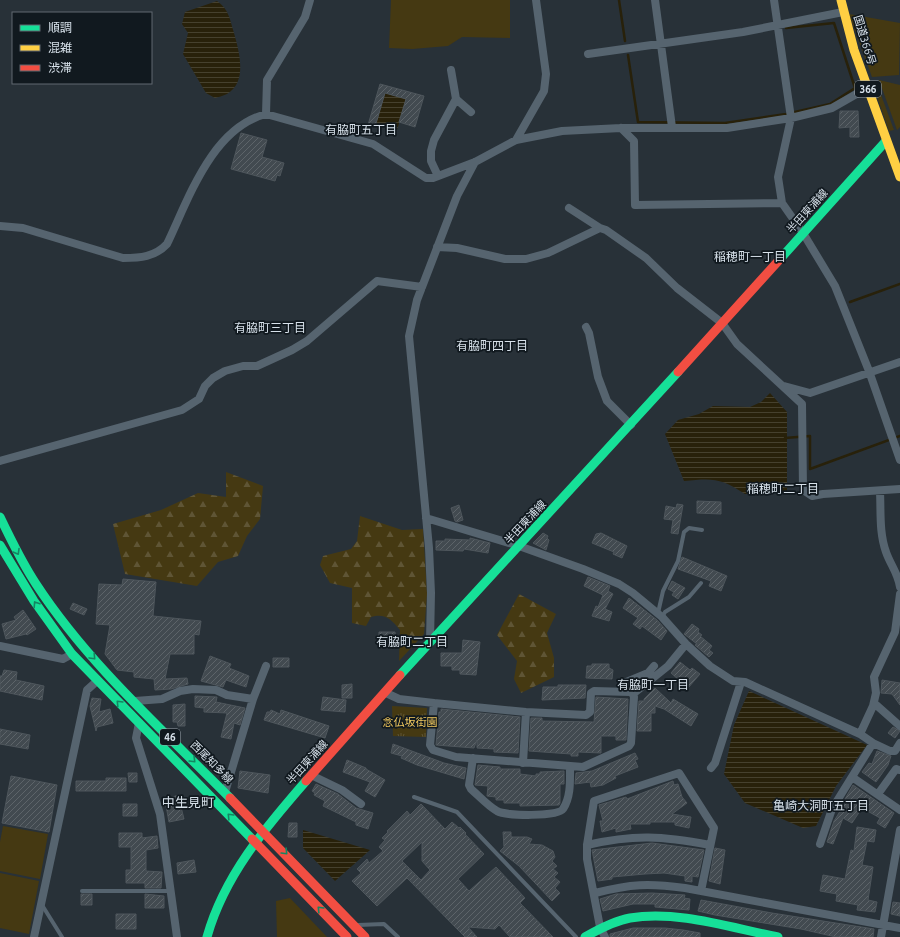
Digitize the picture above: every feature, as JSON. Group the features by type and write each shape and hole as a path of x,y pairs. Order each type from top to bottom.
{"main road":[{"name":"国道366号","path":"841,0 843,12 867,88 900,177"},
{"name":"半田東浦線","path":"207,937 213,915 224,890 263,830 386,693 430,641 631,425 886,141"},
{"name":"西尾知多線","path":"0,517 8,537 42,592 79,643 263,830 365,937"},
{"name":"46","path":"0,545 14,571 43,615 72,654 347,937"},
{"path":"585,937 600,928 630,918 652,917 708,924 765,936 778,937"}],"street":[{"path":"266,114 267,80 305,17 310,0"},
{"path":"516,140 544,91 546,74 536,0"},
{"path":"655,0 672,127"},
{"path":"774,0 791,118 778,177 782,203 803,233 835,286 869,371 900,460"},
{"path":"588,54 777,25 843,12"},
{"path":"438,176 431,161 430,151 434,140 456,99 451,70"},
{"path":"0,226 23,228 123,258 140,258 152,255 161,250 167,244 206,164 222,143 242,123 266,114 374,144 426,178 438,176 474,162 516,140 562,131 672,127 727,128 791,118 832,108 867,88"},
{"path":"456,99 471,112"},
{"path":"621,128 634,141 635,204 782,203"},
{"path":"430,641 431,593 426,518 409,336 411,320 422,287 457,196 474,162"},
{"path":"569,208 600,228 616,236 646,258 677,288 722,323 737,344 802,404 803,490 812,496 823,494 880,492 900,489"},
{"path":"437,247 457,248 505,259 526,259 548,253 600,228"},
{"path":"0,461 182,410 199,399 205,386 213,378 225,371 243,366 257,366 292,350 307,340 377,281 422,287"},
{"path":"586,327 589,333 598,378 607,401 631,425"},
{"path":"783,386 810,393 869,371 900,362"},
{"path":"880,492 882,538 886,552 898,577 900,587"},
{"path":"426,518 519,546 583,568 619,584 633,593 660,615 686,644 710,666 733,681 745,682 860,734 873,743 890,751 895,751 900,743"},
{"path":"860,734 874,703 876,693 874,678 895,632 900,594"},
{"path":"434,703 430,745 432,750 456,757 570,767 586,767 629,746 631,743 634,694 668,666 686,644"},
{"path":"0,646 63,659 72,654"},
{"path":"225,792 253,700 266,666"},
{"path":"624,692 624,683 648,673 654,666"},
{"path":"34,937 86,690 97,681"},
{"path":"711,768 715,763 741,682"},
{"path":"135,701 162,699 180,691 193,689 216,690 227,695 253,700"},
{"path":"386,693 399,699 434,703 526,712 586,715 590,712 591,693 594,691 624,692 634,694"},
{"path":"874,703 900,726"},
{"path":"523,763 526,712"},
{"path":"139,723 136,738 160,814 172,891 177,937"},
{"path":"820,844 832,809 873,743"},
{"path":"473,758 469,785 471,789 498,812 533,815 558,813 562,810 569,795 570,767"},
{"path":"878,794 896,769 900,770"},
{"path":"605,937 600,928 587,859 587,845 594,801 679,773 714,828 701,891"},
{"path":"311,776 342,790 361,804"},
{"path":"852,777 900,810"},
{"path":"881,937 883,923 896,876 900,830"},
{"path":"587,845 618,838 647,836 675,838 710,845"},
{"path":"594,893 626,886 652,884 701,891 883,923 900,928"}],"lane":[{"path":"660,615 663,591 678,561 684,532 689,528 702,530"},
{"path":"660,615 689,596 702,583"},
{"path":"414,797 457,812 576,937"},
{"path":"82,891 172,891"},
{"path":"41,903 62,937"},
{"path":"354,925 384,924 398,937"}],"green space":[{"path":"391,0 510,0 510,38 462,37 448,46 412,49 389,48"},
{"path":"849,14 900,23 899,75 872,77"},
{"path":"879,80 900,85 900,127 897,130"},
{"path":"877,84 894,130 889,131 873,85"},
{"path":"226,472 263,486 260,519 247,536 238,556 218,562 197,586 125,574 113,524 161,510 198,493 226,497"},
{"path":"360,516 402,530 423,529 427,594 424,634 399,661 400,630 391,620 384,616 371,617 366,626 352,623 352,588 330,583 320,565 323,556 351,549 357,541"},
{"path":"519,594 556,614 547,633 554,658 554,677 521,693 514,679 517,661 497,635"},
{"name":"念仏坂街園","path":"392,706 427,708 426,737 393,736"},
{"path":"3,826 48,834 40,879 0,871 0,842"},
{"path":"0,873 39,881 29,934 0,928"},
{"path":"290,898 327,937 277,937 276,901"}],"shaded area":[{"path":"217,1 227,11 230,19 240,57 240,74 234,89 227,94 215,98 206,93 183,54 188,33 182,24 185,12"},
{"path":"385,93 406,99 397,130 376,124"},
{"path":"770,393 787,412 787,492 762,491 745,494 723,482 716,480 684,481 665,434 678,420 699,414 713,406 750,407 761,402"},
{"path":"749,691 867,745 836,786 816,826 803,828 745,803 724,774 734,725"},
{"path":"303,830 370,850 335,881 303,848"}],"building":[{"path":"380,84 424,96 415,127 399,122 406,99 385,93 375,127 368,125"},
{"path":"840,111 858,111 859,137 850,137 850,127 839,128"},
{"path":"241,133 267,140 262,157 284,163 280,176 277,175 275,181 231,169"},
{"path":"697,501 721,502 721,514 697,513"},
{"path":"677,504 683,505 678,534 671,533 673,520 664,519 666,506 676,508"},
{"path":"459,505 463,520 457,522 455,521 451,508"},
{"path":"543,533 548,536 547,538 549,540 546,550 533,543"},
{"path":"601,533 627,546 622,558 613,554 614,552 592,543 596,534"},
{"path":"470,538 490,543 488,553 464,549 463,551 436,550 436,541 445,541 445,539 470,540"},
{"path":"682,557 727,576 721,591 709,586 711,581 678,569"},
{"path":"588,577 610,586 608,591 613,594 605,609 612,612 609,621 592,616 603,595 584,586"},
{"path":"123,579 156,582 153,616 201,621 199,635 194,634 194,654 170,654 165,679 187,678 188,684 171,689 155,690 154,679 134,677 134,672 117,670 105,654 110,625 96,624 99,584 122,585"},
{"path":"672,581 685,588 678,599 672,595 674,592 668,589"},
{"path":"629,598 657,620 667,631 661,640 642,626 640,629 633,624 638,618 623,608"},
{"path":"73,603 87,609 84,615 70,609"},
{"path":"23,610 36,629 27,635 6,639 2,624 16,620 14,617"},
{"path":"692,624 699,629 698,632 702,635 700,636 712,646 709,650 713,653 709,657 695,645 697,644 684,634"},
{"path":"379,632 395,632 396,642 379,643"},
{"path":"463,640 480,642 476,675 460,674 460,670 452,670 452,666 441,666 441,653 462,653"},
{"path":"210,656 231,664 229,668 249,676 246,687 226,680 223,687 201,681"},
{"path":"273,658 289,658 289,667 273,667"},
{"path":"680,662 690,670 692,668 700,674 688,688 671,673"},
{"path":"592,664 609,664 609,668 613,670 612,679 586,678 587,666 592,666"},
{"path":"4,670 17,672 16,680 44,686 42,700 0,691 0,676 2,676"},
{"path":"882,680 900,683 900,705 892,694 881,693"},
{"path":"352,684 352,698 342,698 342,685"},
{"path":"558,685 586,685 585,698 542,700 543,687 558,687"},
{"path":"655,688 671,703 673,699 698,714 691,726 664,709 655,706 655,713 651,713 651,731 637,731 639,701 644,701 644,699"},
{"path":"195,696 217,697 216,702 245,708 240,725 234,723 231,739 221,737 227,713 204,712 204,708 195,707"},
{"path":"323,697 346,700 345,712 321,710"},
{"path":"596,697 628,699 626,740 616,740 616,736 601,736 601,753 578,752 578,756 571,756 571,754 529,751 531,718 542,718 542,721 594,722"},
{"path":"92,698 101,699 99,712 110,709 113,723 97,727 96,731 90,706"},
{"path":"185,704 185,726 178,726 177,722 173,722 173,705"},
{"path":"441,709 520,717 518,753 494,752 494,749 477,748 477,740 474,748 436,745 439,712 441,712"},
{"path":"271,710 280,714 281,710 329,726 325,738 264,720 267,712 270,712"},
{"path":"893,727 900,731 895,738 888,733"},
{"path":"0,729 30,735 28,749 0,744"},
{"path":"393,744 444,763 466,768 464,779 417,765 401,758 402,756 391,753"},
{"path":"877,751 891,756 888,765 876,782 862,772 869,763 872,764"},
{"path":"635,753 638,759 635,760 638,767 615,776 616,778 603,785 591,787 590,782 575,784 576,773 592,771"},
{"path":"347,760 366,768 385,780 375,797 365,791 370,782 343,772"},
{"path":"478,765 500,767 500,769 520,769 520,774 536,776 536,774 540,774 540,772 564,771 564,784 560,784 560,803 559,805 520,806 520,803 504,803 504,800 496,800 496,797 487,796 488,786 475,785"},
{"path":"240,771 270,775 268,793 238,788"},
{"path":"128,773 137,773 137,782 129,782"},
{"path":"11,776 57,785 49,832 2,823"},
{"path":"106,778 126,778 126,791 76,791 76,781 106,781"},
{"path":"673,781 674,785 678,784 682,797 687,803 672,814 691,817 689,828 675,825 675,822 650,822 650,824 630,824 631,829 616,832 616,828 602,832 600,821 603,821 599,805 626,797 627,799"},
{"path":"316,784 338,794 356,808 373,813 368,829 356,825 356,822 323,806 325,801 314,795 315,793 312,791"},
{"path":"853,785 894,813 885,828 877,823 880,818 862,808 852,823 843,818 833,844 827,842 834,821 847,800 845,799"},
{"path":"178,795 184,819 169,822 165,800"},
{"path":"123,804 137,804 137,816 123,816"},
{"path":"421,804 445,829 452,822 459,828 460,827 484,854 458,879 469,891 496,867 525,898 520,903 553,937 510,937 499,925 495,929 468,927 477,937 465,937 407,878 377,906 352,881 361,873 357,869 367,859 369,863 383,851 379,847 385,840 382,838 388,832 387,831 407,811 410,815","holes":["422,842 422,861 430,870 421,880 402,861"]},
{"path":"289,823 297,823 297,837 288,837"},
{"path":"857,827 876,830 874,842 867,841 862,865 873,867 868,900 877,902 875,912 857,910 858,905 836,901 837,894 820,891 823,875 845,879 851,850 854,851"},
{"path":"503,832 511,832 511,837 527,837 532,839 529,844 542,845 553,851 555,857 552,861 557,866 553,869 558,873 554,877 560,882 555,888 560,893 552,901 519,866 500,851 504,847"},
{"path":"119,833 142,833 142,838 157,836 158,848 146,850 146,871 162,872 161,888 145,888 145,883 126,883 126,870 131,870 131,847 119,847"},
{"path":"652,843 704,850 698,877 692,876 692,882 685,881 685,876 664,873 612,877 612,879 598,881 592,850"},
{"path":"715,848 725,850 720,884 709,881"},
{"path":"194,860 196,872 178,874 177,863"},
{"path":"652,893 685,895 684,898 690,899 689,910 655,907 655,904 633,904 603,911 600,899 616,894"},
{"path":"81,894 92,894 92,905 81,905"},
{"path":"145,894 164,896 164,908 145,908"},
{"path":"701,900 874,929 873,937 836,937 801,929 715,915 698,911"},
{"path":"893,902 900,903 900,916 891,914"},
{"path":"116,914 136,914 136,929 116,929"},
{"path":"633,928 665,928 683,930 700,933 700,937 610,937 610,934"}],"waterway":[{"path":"619,0 625,41"},
{"path":"628,55 638,122 725,123 786,114 830,104 855,88 834,23 786,28"},
{"path":"850,302 900,284"},
{"path":"785,438 810,436 810,469 900,436"}],"traffic: fast":[{"path":"781,258 886,141"},
{"path":"400,675 678,372"},
{"path":"0,517 36,584 79,642 153,722 230,798"},
{"path":"0,545 34,601 72,654 252,839"},
{"path":"207,937 214,915 235,873 261,835 306,781"},
{"path":"585,937 618,921 648,916 686,918 778,937"}],"traffic: slow":[{"path":"841,0 854,50 900,177"}],"traffic: jam":[{"path":"678,372 781,258"},
{"path":"306,781 400,675"},
{"path":"230,798 365,937"},
{"path":"252,839 347,937"}],"district":[{"name":"有脇町五丁目","path":"361,129"},
{"name":"稲穂町一丁目","path":"750,256"},
{"name":"有脇町三丁目","path":"270,327"},
{"name":"有脇町四丁目","path":"492,345"},
{"name":"稲穂町二丁目","path":"783,488"},
{"name":"有脇町二丁目","path":"412,641"},
{"name":"有脇町一丁目","path":"653,684"},
{"name":"中生見町","path":"188,802"},
{"name":"亀崎大洞町五丁目","path":"821,805"}]}
